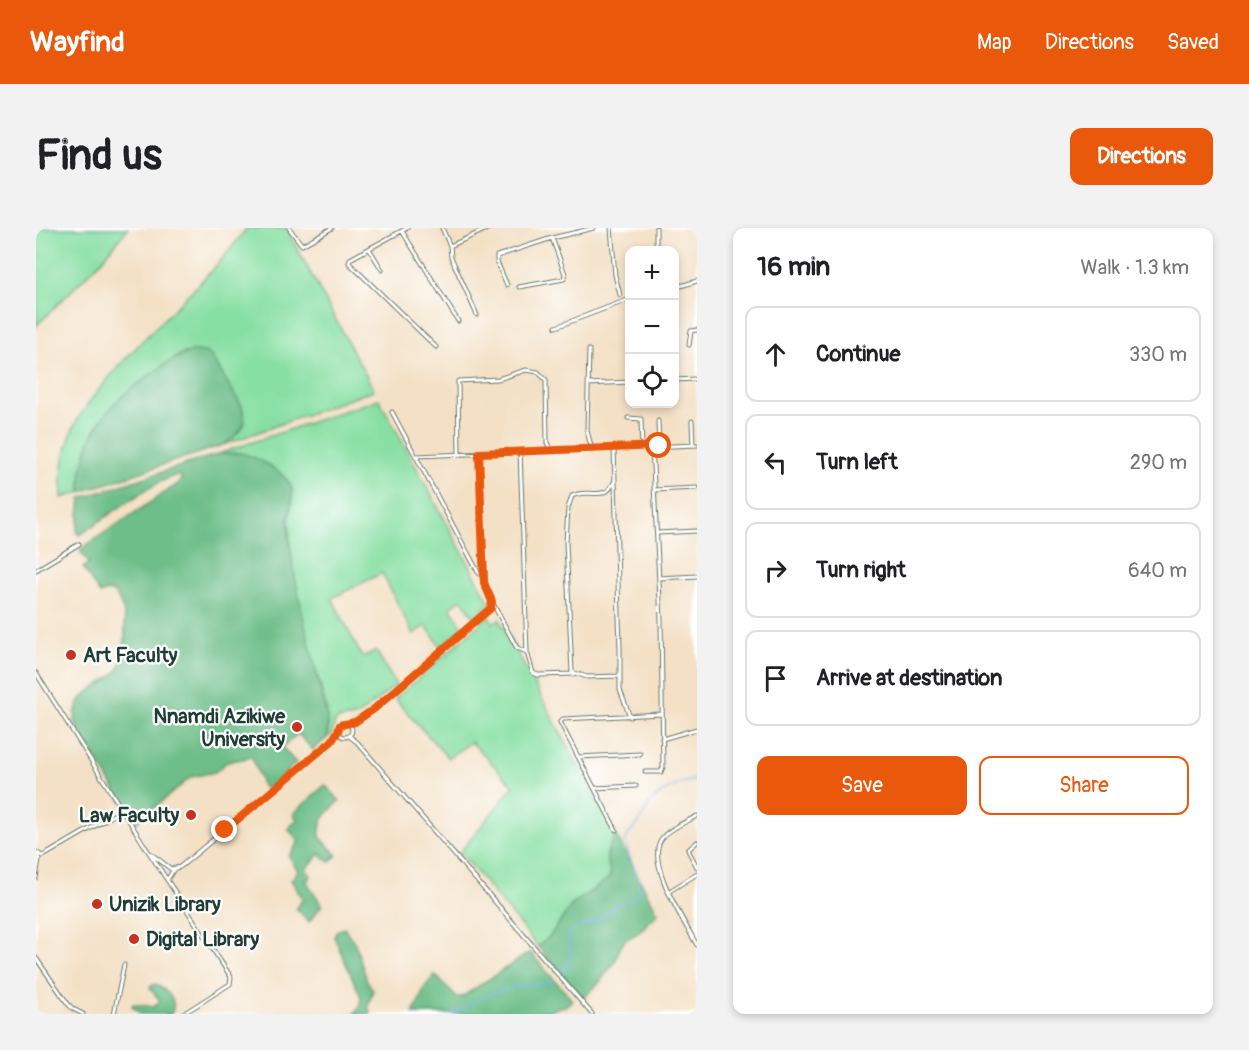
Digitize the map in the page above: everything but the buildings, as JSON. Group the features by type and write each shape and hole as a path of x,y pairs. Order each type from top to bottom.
{"street":[{"path":"289,228 302,245 332,228"},
{"path":"407,228 350,260 350,264 436,347"},
{"path":"442,228 450,246 451,257 477,315"},
{"path":"450,246 489,228"},
{"path":"507,285 497,262 497,256 552,238 594,228"},
{"path":"611,228 615,275 620,296"},
{"path":"656,228 656,246"},
{"path":"402,231 458,321"},
{"path":"519,287 564,279 565,274 552,238"},
{"path":"370,250 382,270"},
{"path":"679,287 697,281"},
{"path":"556,327 627,300"},
{"path":"689,345 691,331 697,330"},
{"path":"589,350 588,431 592,450"},
{"path":"459,454 458,381 498,379 526,370 538,372 546,380 547,443 551,451"},
{"path":"679,380 697,379"},
{"path":"588,384 625,382"},
{"path":"392,412 478,572 484,578"},
{"path":"628,418 640,419 642,447"},
{"path":"658,421 659,446"},
{"path":"416,456 695,445 692,421"},
{"path":"645,772 657,773 662,770 659,578 652,446"},
{"path":"614,448 619,675 620,690 630,717"},
{"path":"520,451 527,652 533,673 538,675 574,674 587,677 619,675"},
{"path":"479,453 486,590 517,648 527,652"},
{"path":"574,674 566,543 568,508 574,494 607,492 615,480"},
{"path":"654,490 697,488"},
{"path":"656,533 697,531"},
{"path":"36,570 79,544"},
{"path":"659,578 697,576"},
{"path":"332,741 340,725 355,722 374,709 491,608 492,603"},
{"path":"36,673 232,981 222,991 183,1014"},
{"path":"616,830 560,725 563,719 661,714"},
{"path":"349,736 355,722"},
{"path":"348,723 357,742"},
{"path":"662,739 697,729"},
{"path":"338,731 342,736"},
{"path":"167,881 174,869 180,867 332,741 342,736 349,736 357,742 592,1014"},
{"path":"578,757 640,754"},
{"path":"594,788 636,786"},
{"path":"36,878 41,857 122,810"},
{"path":"697,816 665,835 658,845 657,856 668,892 697,945"},
{"path":"697,842 688,850 697,867"},
{"path":"148,851 174,869"},
{"path":"36,852 41,857"},
{"path":"668,892 697,874"},
{"path":"36,958 68,1004 83,1014"},
{"path":"114,1014 124,965"}],"green space":[{"path":"36,228 128,228 103,259 36,326"},
{"path":"247,228 286,228 374,390 223,445 234,437 205,352 192,351 181,354 130,390 107,412 89,444 81,492 62,498 62,472 65,456 72,431 83,410 125,359 215,267"},
{"path":"192,351 205,352 211,356 242,406 245,422 243,427 223,445 81,492 85,455 94,433 107,412 150,375"},
{"path":"379,399 490,603 474,617 462,599 450,607 463,627 441,647 426,626 413,634 382,573 332,598 362,657 376,651 396,685 356,717 339,719 335,722 332,734 327,738 326,706 301,611 292,565 290,521 292,502 240,453 218,454"},
{"path":"240,453 254,457 277,471 292,488 288,519 292,561 328,722 327,738 313,750 298,734 282,747 296,763 268,788 263,787 252,757 227,762 215,772 191,777 136,823 76,727 75,715 81,699 110,678 120,667 125,636 125,620 118,598 115,593 107,591 100,594 83,568 89,563 80,551 179,483 181,479 180,475 157,484 80,535 77,533 81,498 218,454"},
{"path":"489,616 493,623 499,619 616,835 607,856 610,878 572,905 550,936 538,947 460,852 514,786 471,742 448,758 395,699"},
{"path":"325,785 340,801 322,821 320,837 337,855 330,862 320,854 306,869 311,876 307,881 308,884 322,905 309,922 296,908 303,899 291,880 298,871 289,856 298,840 288,829 297,819 293,814"},
{"path":"616,835 658,913 638,933 625,940 615,962 584,998 538,947 550,936 572,905 609,878 607,856"},
{"path":"344,928 355,943 367,981 373,990 368,1006 371,1014 354,1014 360,1006 361,997 334,937 336,931"},
{"path":"530,952 572,1000 567,1005 539,1014 413,1014 425,987 435,975 456,997 462,997"},
{"path":"155,984 164,989 173,1000 171,1014 140,1014 132,1006 133,1004 154,1007 160,1000 150,989"}],"waterway":[{"path":"562,975 571,956 568,945 570,933 574,929 601,918 616,905 637,896 639,880 626,845 628,835 659,795 677,785 697,779"},
{"path":"453,1014 482,998 505,989 555,981"}],"place":[{"name":"Art Faculty","path":"71,655"},
{"name":"Nnamdi Azikiwe University","path":"297,727"},
{"name":"Law Faculty","path":"191,815"},
{"name":"Unizik Library","path":"97,904"},
{"name":"Digital Library","path":"134,939"}],"route":[{"path":"225,830 332,741 342,723 355,722 374,709 491,608 492,601 484,583 479,453 659,446"}]}
